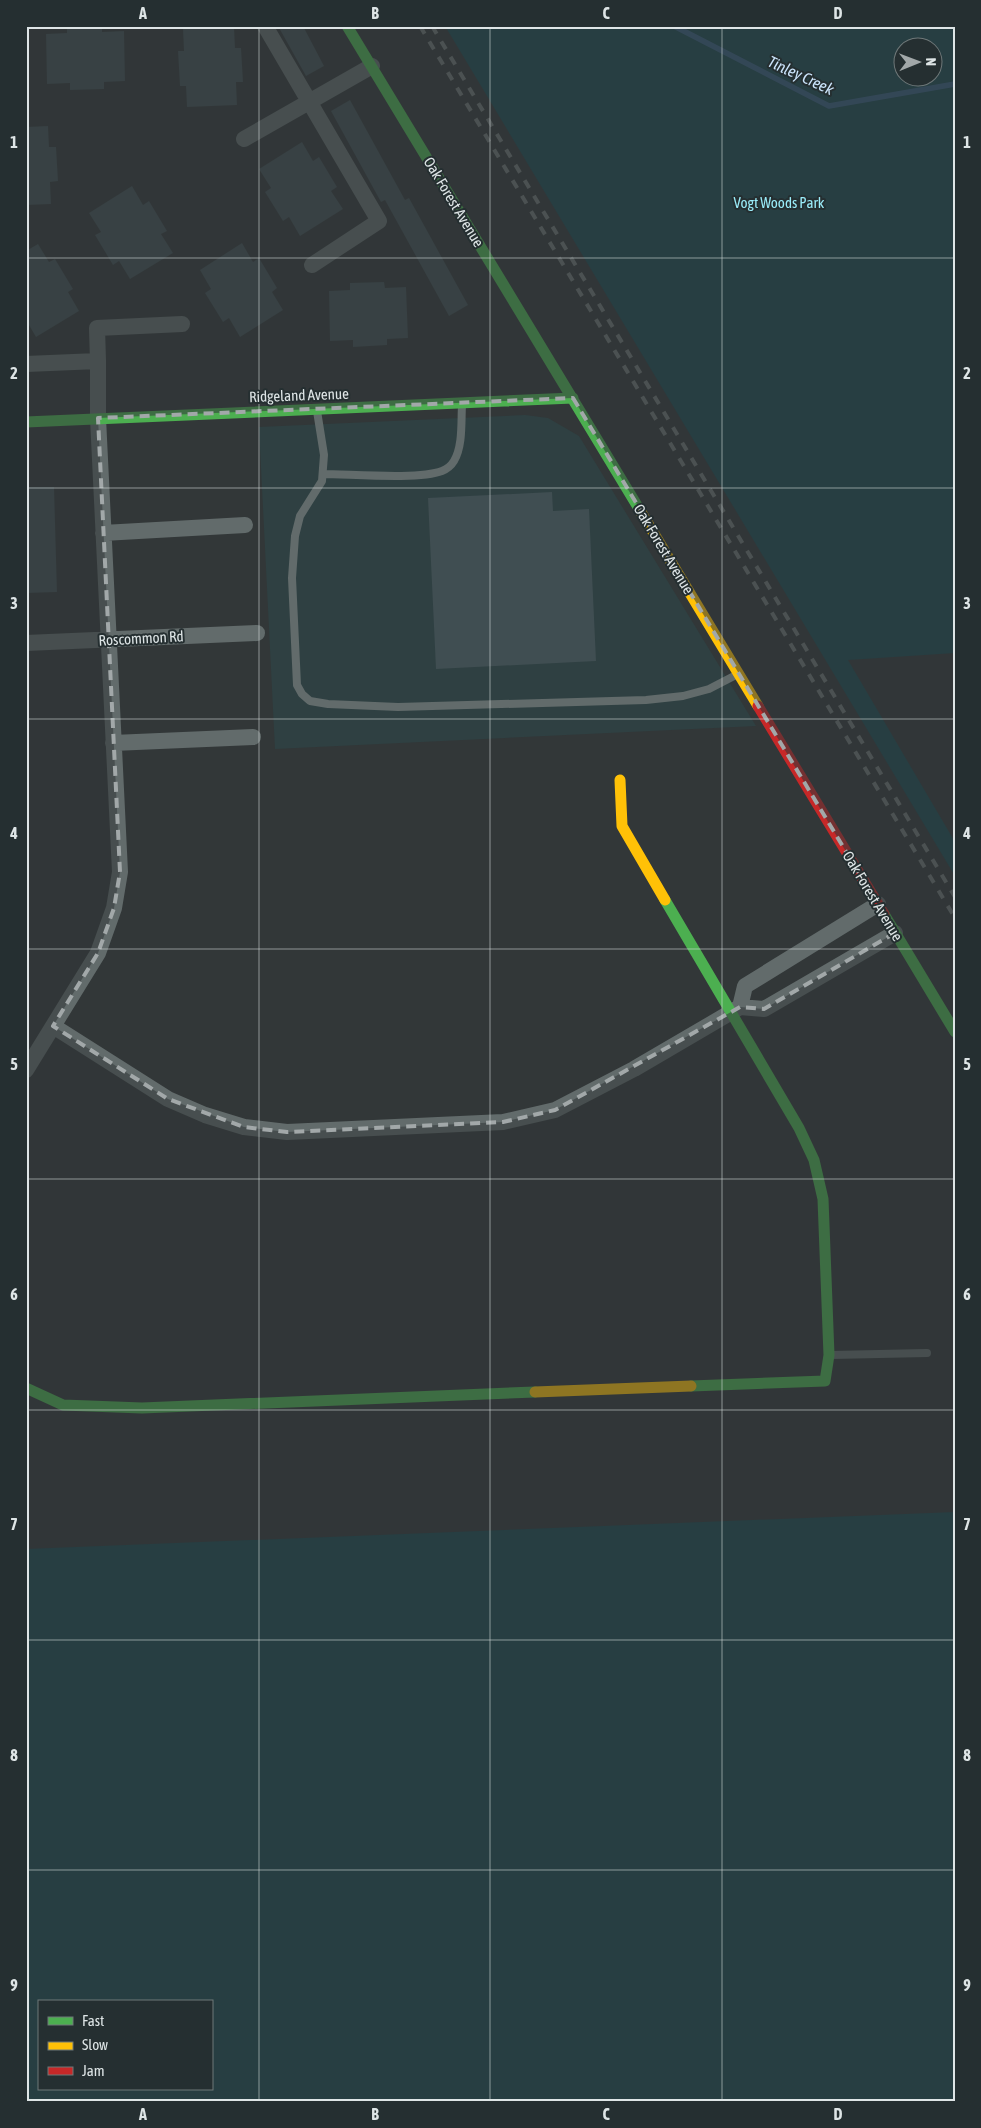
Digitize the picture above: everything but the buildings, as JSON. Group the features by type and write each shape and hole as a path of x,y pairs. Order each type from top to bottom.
{"street":[{"path":"265,26 379,221 312,265"},
{"name":"Oak Forest Avenue","path":"347,26 955,1032"},
{"path":"244,139 372,66"},
{"path":"26,1070 98,953 114,908 120,872 98,418 97,328 182,324"},
{"path":"26,364 98,361"},
{"name":"Ridgeland Avenue","path":"26,422 573,398"},
{"path":"103,533 245,525"},
{"name":"Roscommon Rd","path":"26,643 257,633"},
{"path":"113,743 253,737"},
{"path":"26,1388 63,1405 142,1408 825,1381 829,1355 827,1266 823,1199 814,1160 800,1128 735,1010 622,826 620,780"},
{"path":"735,1010 745,986 878,904"},
{"path":"53,1026 168,1098 205,1115 244,1127 287,1132 503,1122 555,1110 634,1069 735,1010 764,1009 895,933"}],"lane":[{"path":"323,474 410,475 441,472 449,467 454,460 460,443 462,402"},
{"path":"316,409 324,455 323,474 322,480 300,516 294,536 292,578 294,662 297,685 302,694 310,701 328,704 398,707 646,700 683,696 709,689 739,674"},
{"path":"829,1355 927,1353"}],"highlighted area":[{"path":"573,398 895,933 764,1009 740,1007 555,1110 503,1122 287,1132 244,1127 168,1099 53,1026 98,953 114,908 120,872 98,418"}],"shaded area":[{"path":"525,415 548,418 579,436 756,726 275,749 259,427"}],"green space":[{"name":"Vogt Woods Park","path":"445,26 955,26 955,653 848,660 955,842 955,876"},
{"path":"955,1512 955,2102 26,2102 26,1549"}],"waterway":[{"name":"Tinley Creek","path":"674,26 829,106 955,84"}],"railway":[{"path":"420,26 955,918"},
{"path":"432,26 955,897"}],"traffic: fast":[{"path":"347,26 641,512"},
{"path":"26,422 573,398"},
{"path":"665,900 799,1128 814,1160 823,1199 829,1355 825,1381 691,1386"},
{"path":"884,914 955,1032"},
{"path":"26,1388 63,1405 142,1408 535,1392"}],"traffic: slow":[{"path":"641,512 758,706"},
{"path":"620,780 622,826 665,900"},
{"path":"535,1392 691,1386"}],"traffic: jam":[{"path":"758,706 884,914"}]}
